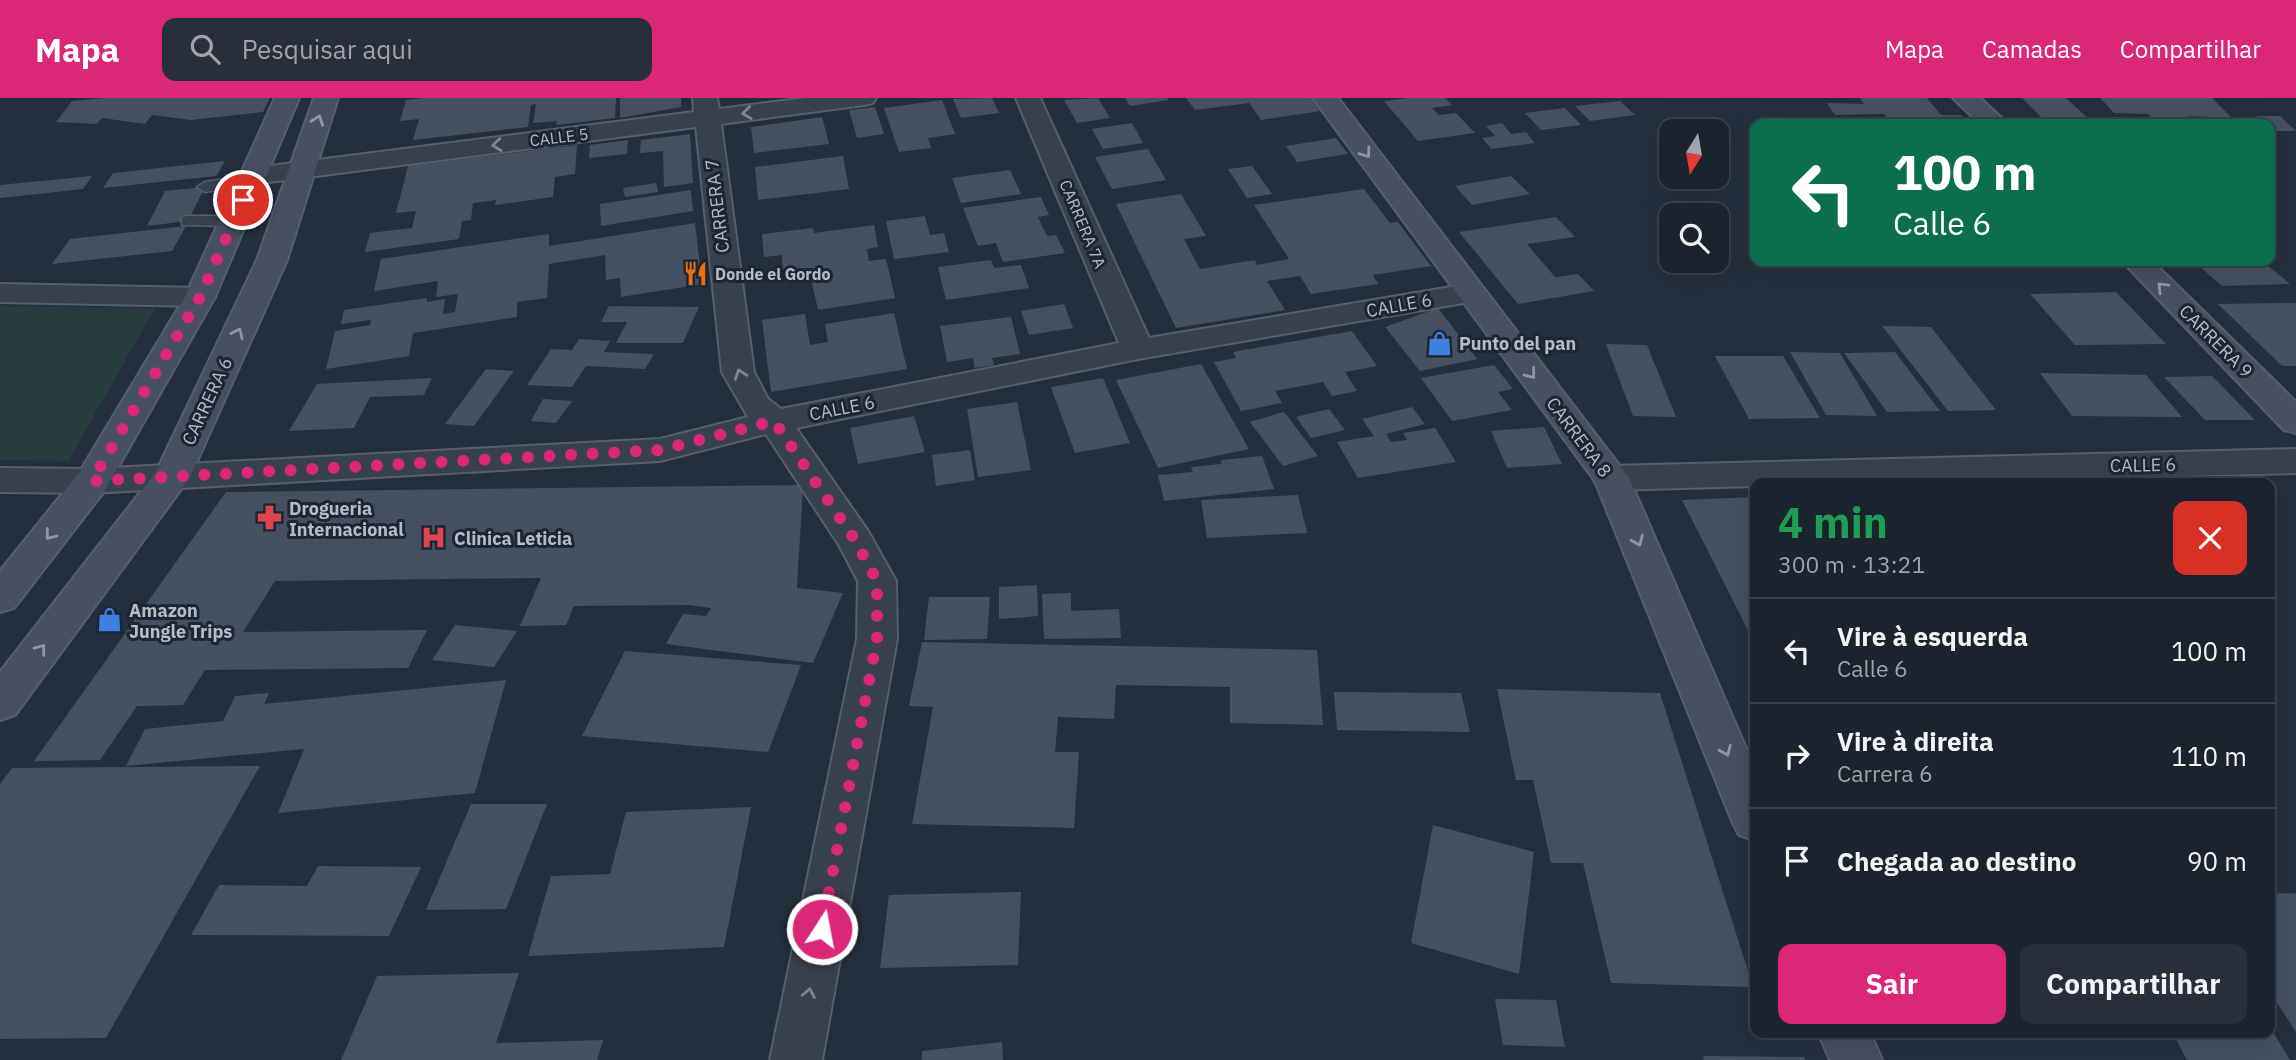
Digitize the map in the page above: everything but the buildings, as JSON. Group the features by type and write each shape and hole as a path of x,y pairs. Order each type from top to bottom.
{"main road":[{"path":"0,598 92,481 200,297 287,98"},
{"name":"CARRERA 6","path":"0,703 172,477 272,260 326,98"},
{"name":"CARRERA 8","path":"1325,98 1469,293 1611,478 1750,809"},
{"path":"1965,98 1989,119"},
{"name":"CARRERA 9","path":"2141,266 2296,422"},
{"path":"1847,1038 1856,1060"}],"street":[{"name":"CALLE 5","path":"253,178 706,108 864,98"},
{"name":"CARRERA 7A","path":"1028,98 1138,349"},
{"name":"CARRERA 7","path":"706,108 738,372 755,405 774,421 855,540 877,581 877,639 796,1060"},
{"path":"0,293 200,297"},
{"name":"CALLE 6","path":"0,480 92,481 660,450 774,421 1138,349 1469,293"},
{"name":"CALLE 6","path":"1611,478 2296,461"}],"lane":[{"path":"205,187 253,178"},
{"path":"188,221 234,221"}],"green space":[{"path":"0,306 155,308 68,461 0,460"}],"place":[{"name":"Donde el Gordo","path":"695,274"},
{"name":"Punto del pan","path":"1439,343"},
{"name":"Drogueria Internacional","path":"269,518"},
{"name":"Clinica Leticia","path":"434,538"},
{"name":"Amazon Jungle Trips","path":"109,620"}],"route":[{"path":"243,200 200,297 92,481 660,450 774,421 855,540 877,581 877,639 822,929"}]}
